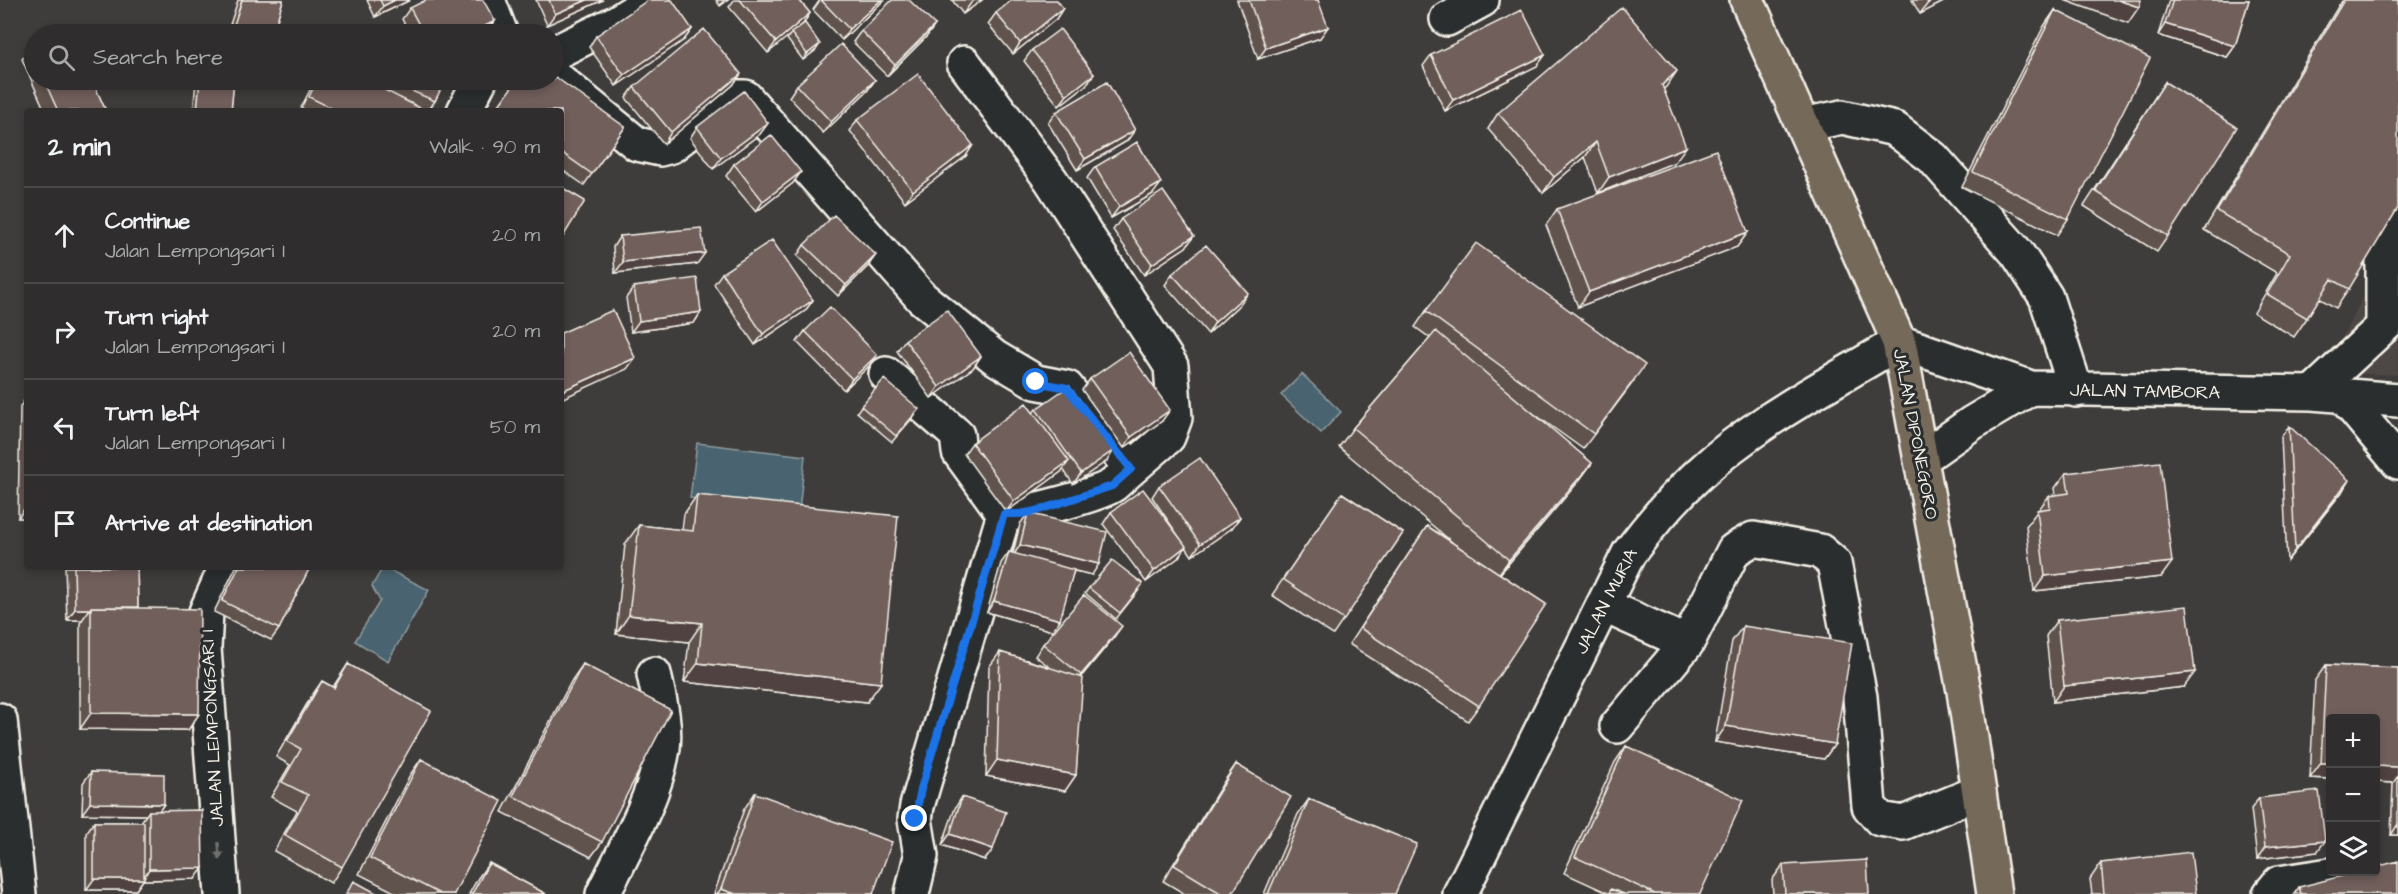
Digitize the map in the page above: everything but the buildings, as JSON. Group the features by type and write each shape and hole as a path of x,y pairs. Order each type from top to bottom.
{"main road":[{"name":"JALAN DIPONEGORO","path":"1748,0 1899,342 1964,691 1995,894"}],"street":[{"path":"488,0 497,24"},
{"path":"564,48 617,22 652,0"},
{"path":"1447,20 1482,0"},
{"path":"964,63 1051,180 1170,366 1175,418 1168,437 1112,486 1036,511 1004,514"},
{"path":"564,84 638,144 660,149 671,146 734,97 745,97 905,282 994,357 1036,382 1067,388 1131,469"},
{"path":"466,108 475,90"},
{"path":"1803,125 1842,117 1895,129 1932,158 2017,253 2046,297 2076,390"},
{"path":"2312,393 2390,319 2383,249 2398,215"},
{"name":"JALAN TAMBORA","path":"1899,342 2031,388 2312,393 2398,400"},
{"name":"JALAN MURIA","path":"1460,894 1629,553 1659,514 1700,473 1765,423 1899,342"},
{"path":"886,374 957,435 959,452 1004,514"},
{"path":"1921,459 1972,423 2031,388"},
{"path":"2344,397 2398,462"},
{"path":"912,894 921,856 915,819 917,806 1004,514"},
{"path":"1617,726 1687,643 1734,550 1753,539 1820,551 1834,563 1858,686 1869,806 1880,819 1903,823 1979,792"},
{"name":"JALAN LEMPONGSARI I","path":"222,894 204,648 206,612 225,570"},
{"path":"1603,605 1687,643"},
{"path":"603,894 652,791 663,747 663,718 654,674"},
{"path":"0,720 20,894"},
{"path":"2270,894 2279,883 2326,876"}],"shaded area":[{"path":"2398,225 2398,375 2325,373"}],"water":[{"path":"1302,374 1341,412 1321,433 1281,395"},
{"path":"697,443 805,456 799,511 690,498"},
{"path":"381,570 389,570 429,590 388,661 355,641 380,601 372,586"}],"route":[{"path":"915,819 921,789 1004,514 1036,511 1112,486 1131,469 1067,388 1036,382"}]}
